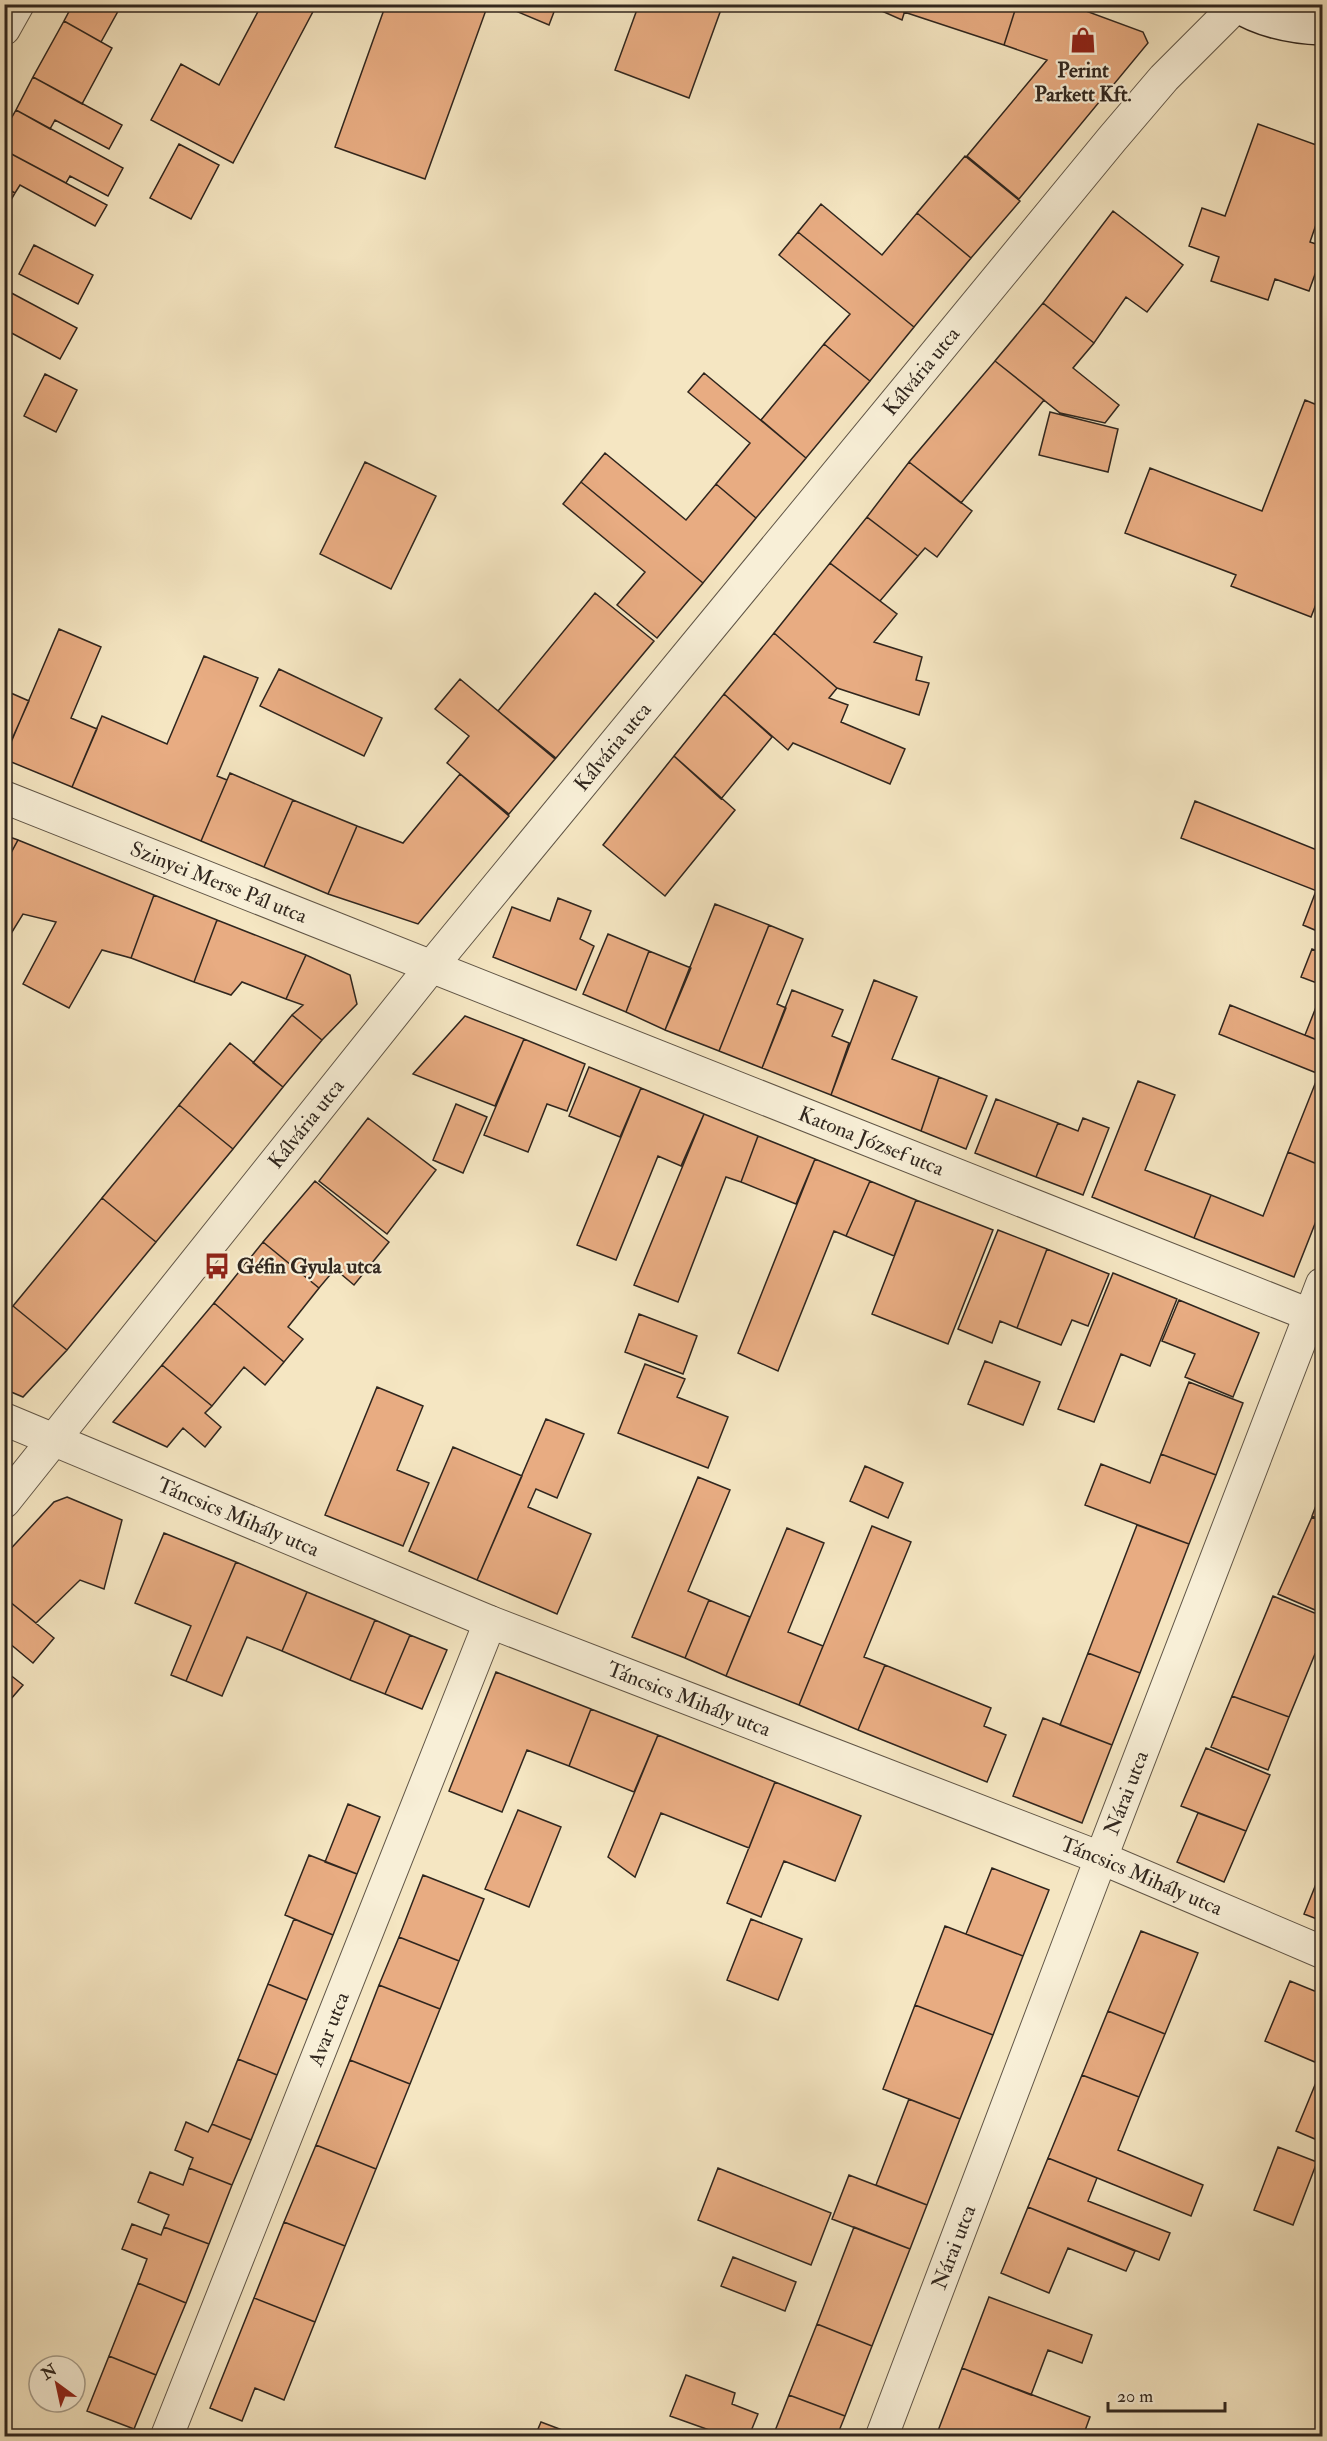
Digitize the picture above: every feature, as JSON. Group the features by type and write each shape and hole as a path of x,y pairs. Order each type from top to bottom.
{"street":[{"path":"4,29 18,4"},
{"path":"1236,5 1286,25 1323,28"},
{"name":"Kálvária utca","path":"4,1502 57,1439 431,967 1112,139 1164,78 1236,5"},
{"name":"Szinyei Merse Pál utca","path":"4,797 431,967"},
{"name":"Katona József utca","path":"431,967 1310,1315"},
{"name":"Nárai utca","path":"882,2436 1101,1858 1323,1284"},
{"path":"4,1419 57,1439"},
{"name":"Táncsics Mihály utca","path":"57,1439 490,1622 1101,1858 1323,1952"},
{"name":"Avar utca","path":"167,2436 490,1622"}],"building":[{"path":"73,4 122,4 101,42 64,21"},
{"path":"262,4 317,4 233,163 151,120 181,64 219,85"},
{"path":"386,4 470,4 486,10 425,179 335,147"},
{"path":"499,4 557,4 549,25"},
{"path":"639,4 723,4 689,98 615,70"},
{"path":"866,4 907,4 902,20"},
{"path":"907,4 1017,4 1004,45 904,12"},
{"path":"1017,4 1067,4 1143,32 1148,43 1019,199 967,156 1047,60 1004,45"},
{"path":"64,21 112,48 82,104 33,77"},
{"path":"33,77 122,125 109,149 55,120 50,129 16,110"},
{"path":"16,110 123,168 108,196 70,176 66,183 4,150 4,131"},
{"path":"1258,124 1322,147 1322,207 1310,242 1322,246 1322,255 1309,291 1275,279 1268,300 1211,281 1219,257 1189,246 1202,208 1225,216"},
{"path":"179,144 219,165 191,219 150,198"},
{"path":"4,150 107,205 95,226 20,185 15,193 4,187"},
{"path":"965,156 1020,201 971,258 917,213"},
{"path":"4,187 15,193 4,212"},
{"path":"821,204 882,255 917,213 971,258 914,327 798,232"},
{"path":"1113,211 1183,265 1147,312 1126,297 1094,343 1043,303"},
{"path":"798,232 914,327 870,381 824,344 850,314 779,255"},
{"path":"34,245 93,275 78,304 19,274"},
{"path":"4,289 77,328 60,359 4,329"},
{"path":"1043,303 1094,343 1073,368 1119,405 1105,423 1060,413 995,361"},
{"path":"824,344 870,381 806,458 761,420"},
{"path":"995,361 1044,400 961,503 909,462"},
{"path":"704,373 806,458 756,518 716,484 750,443 688,392"},
{"path":"45,374 77,390 56,432 24,416"},
{"path":"1305,400 1322,407 1322,589 1311,617 1231,586 1236,575 1125,533 1150,468 1262,511"},
{"path":"1050,412 1118,429 1108,472 1039,455"},
{"path":"605,453 686,520 716,484 756,518 703,583 581,482"},
{"path":"365,462 436,496 391,589 320,554"},
{"path":"909,462 972,511 937,557 925,548 918,556 867,517"},
{"path":"581,482 703,583 657,638 617,605 645,572 563,504"},
{"path":"867,517 918,556 880,601 830,563"},
{"path":"830,563 897,614 874,642 922,657 916,680 929,683 919,715 837,688 774,633"},
{"path":"595,593 654,641 556,758 498,711"},
{"path":"59,629 101,647 71,718 97,729 72,787 4,759"},
{"path":"774,633 837,688 829,698 848,705 841,722 905,749 890,784 793,743 788,750 724,694"},
{"path":"204,656 258,678 217,776 227,780 201,841 72,787 102,716 167,744"},
{"path":"279,669 382,718 364,756 260,706"},
{"path":"460,679 555,759 509,814 447,763 469,736 435,709"},
{"path":"4,690 29,701 4,757"},
{"path":"724,694 772,737 721,799 674,756"},
{"path":"674,756 735,810 665,896 603,845"},
{"path":"230,773 293,800 264,867 201,841"},
{"path":"460,774 509,816 418,924 328,894 357,826 403,843"},
{"path":"293,800 357,826 328,894 264,867"},
{"path":"1195,801 1322,852 1322,893 1181,838"},
{"path":"4,835 18,840 4,866"},
{"path":"18,840 154,895 131,958 102,950 69,1008 23,984 56,922 23,914 4,945 4,866"},
{"path":"1316,891 1322,893 1322,933 1303,925"},
{"path":"154,895 217,920 194,982 131,958"},
{"path":"558,898 591,911 580,939 594,946 576,990 493,957 512,907 550,921"},
{"path":"715,904 769,925 719,1051 665,1030"},
{"path":"217,920 306,955 286,999 242,982 231,995 194,982"},
{"path":"769,925 803,939 777,1004 786,1008 762,1068 719,1051"},
{"path":"608,934 649,951 626,1012 583,994"},
{"path":"1312,949 1322,953 1322,985 1301,977"},
{"path":"649,951 691,968 665,1030 626,1012"},
{"path":"306,955 350,975 357,1004 322,1040 292,1015 303,1005 286,999"},
{"path":"874,980 917,997 892,1059 939,1077 921,1131 831,1095"},
{"path":"792,990 843,1010 832,1036 849,1043 831,1095 762,1068"},
{"path":"1322,992 1322,1042 1305,1035"},
{"path":"1230,1005 1322,1042 1322,1166 1288,1152 1319,1074 1219,1034"},
{"path":"292,1015 322,1040 283,1087 253,1063"},
{"path":"465,1016 524,1039 495,1106 413,1074"},
{"path":"524,1039 585,1064 567,1111 547,1104 528,1152 484,1135"},
{"path":"230,1043 283,1087 233,1149 179,1105"},
{"path":"589,1067 641,1088 620,1137 569,1116"},
{"path":"939,1077 987,1096 966,1149 921,1131"},
{"path":"1138,1081 1175,1095 1145,1170 1211,1195 1194,1238 1092,1197"},
{"path":"641,1088 704,1114 681,1166 658,1156 616,1260 577,1245"},
{"path":"996,1099 1058,1123 1036,1177 975,1153"},
{"path":"456,1104 487,1117 463,1173 433,1160"},
{"path":"179,1105 233,1149 156,1242 102,1198"},
{"path":"704,1114 758,1136 741,1182 726,1177 678,1302 634,1285"},
{"path":"368,1118 436,1170 387,1234 319,1181"},
{"path":"1083,1118 1109,1128 1083,1195 1036,1177 1058,1123 1078,1131"},
{"path":"758,1136 815,1159 796,1204 741,1182"},
{"path":"1288,1152 1322,1166 1322,1206 1294,1277 1194,1238 1211,1195 1263,1216"},
{"path":"815,1159 870,1181 846,1236 834,1231 778,1371 738,1353"},
{"path":"315,1181 389,1242 354,1285 335,1269 319,1288 263,1242"},
{"path":"870,1181 916,1200 894,1256 846,1236"},
{"path":"102,1198 156,1242 67,1350 13,1306"},
{"path":"916,1200 993,1230 948,1344 872,1314"},
{"path":"998,1230 1047,1249 1017,1328 1000,1321 992,1343 958,1329"},
{"path":"263,1242 319,1288 288,1327 303,1339 284,1362 214,1303"},
{"path":"1047,1249 1109,1274 1088,1326 1072,1320 1061,1345 1017,1328"},
{"path":"1113,1273 1177,1299 1150,1366 1121,1354 1094,1422 1058,1409"},
{"path":"1179,1300 1259,1333 1233,1397 1185,1377 1195,1354 1162,1341"},
{"path":"214,1303 284,1362 265,1385 244,1367 212,1406 162,1365"},
{"path":"13,1306 67,1350 23,1397 4,1389 4,1311"},
{"path":"639,1314 697,1336 683,1374 625,1352"},
{"path":"985,1361 1040,1382 1023,1425 968,1404"},
{"path":"645,1364 685,1379 677,1397 728,1417 708,1468 618,1433"},
{"path":"162,1365 212,1406 205,1413 221,1427 205,1447 183,1428 167,1447 113,1422"},
{"path":"1189,1382 1243,1403 1216,1475 1161,1454"},
{"path":"377,1387 423,1406 397,1470 429,1483 403,1546 325,1515"},
{"path":"546,1419 584,1434 557,1498 536,1489 528,1507 591,1534 557,1614 477,1580"},
{"path":"453,1447 522,1476 477,1580 409,1551"},
{"path":"1161,1454 1216,1475 1189,1544 1085,1505 1101,1464 1150,1483"},
{"path":"865,1466 903,1483 888,1518 850,1501"},
{"path":"698,1477 730,1490 688,1591 709,1600 685,1658 632,1637"},
{"path":"1322,1490 1322,1520 1312,1516"},
{"path":"67,1497 122,1520 104,1589 80,1580 36,1623 4,1597 4,1556 54,1502"},
{"path":"1312,1517 1322,1521 1322,1613 1278,1594"},
{"path":"1137,1525 1189,1544 1140,1673 1088,1653"},
{"path":"872,1526 911,1542 864,1657 885,1665 858,1730 799,1705"},
{"path":"787,1528 824,1543 788,1632 823,1646 799,1705 726,1676"},
{"path":"164,1533 236,1562 186,1681 171,1675 191,1626 135,1603"},
{"path":"236,1562 307,1592 282,1651 247,1637 222,1696 186,1681"},
{"path":"307,1592 375,1620 350,1680 282,1651"},
{"path":"1273,1596 1322,1616 1322,1657 1315,1654 1289,1717 1232,1696"},
{"path":"4,1597 54,1638 33,1663 9,1643 4,1648"},
{"path":"709,1600 750,1617 726,1676 685,1658"},
{"path":"375,1620 410,1635 385,1694 350,1680"},
{"path":"410,1635 447,1650 422,1709 385,1694"},
{"path":"1088,1653 1140,1673 1112,1745 1060,1725"},
{"path":"885,1665 991,1708 984,1726 1006,1735 987,1782 858,1730"},
{"path":"4,1670 23,1685 4,1707"},
{"path":"496,1672 591,1709 569,1766 527,1750 502,1812 449,1791"},
{"path":"1232,1696 1289,1717 1268,1770 1211,1747"},
{"path":"591,1709 658,1735 634,1792 569,1766"},
{"path":"1043,1718 1112,1745 1082,1823 1013,1796"},
{"path":"658,1735 775,1782 749,1848 661,1813 635,1877 608,1857"},
{"path":"1206,1748 1270,1775 1246,1831 1181,1806"},
{"path":"775,1782 861,1816 835,1881 784,1861 761,1917 727,1903"},
{"path":"348,1804 380,1817 357,1874 325,1862"},
{"path":"518,1810 561,1827 529,1907 485,1889"},
{"path":"1198,1813 1246,1831 1224,1882 1177,1862"},
{"path":"309,1855 357,1874 333,1935 285,1915"},
{"path":"992,1868 1049,1890 1023,1956 966,1934"},
{"path":"1322,1869 1322,1921 1304,1914"},
{"path":"423,1875 484,1899 459,1961 399,1937"},
{"path":"294,1919 333,1935 307,2000 268,1984"},
{"path":"751,1919 802,1939 778,2000 727,1980"},
{"path":"945,1926 1023,1956 993,2035 915,2005"},
{"path":"1141,1931 1198,1953 1165,2034 1108,2011"},
{"path":"399,1937 459,1961 440,2009 379,1985"},
{"path":"1290,1981 1322,1994 1322,2065 1265,2041"},
{"path":"268,1984 307,2000 277,2075 238,2059"},
{"path":"379,1985 440,2009 410,2084 350,2060"},
{"path":"915,2005 993,2035 960,2119 883,2089"},
{"path":"1108,2011 1165,2034 1139,2097 1082,2075"},
{"path":"238,2059 277,2075 251,2140 212,2124"},
{"path":"350,2060 410,2084 376,2169 316,2145"},
{"path":"1322,2068 1322,2142 1296,2131"},
{"path":"1082,2075 1139,2097 1118,2150 1203,2185 1191,2216 1048,2158"},
{"path":"909,2099 960,2119 927,2205 876,2185"},
{"path":"186,2122 208,2132 212,2124 251,2140 232,2185 189,2168 193,2158 175,2150"},
{"path":"316,2145 376,2169 345,2246 284,2222"},
{"path":"1278,2147 1317,2162 1293,2225 1254,2210"},
{"path":"1048,2158 1097,2178 1088,2201 1170,2233 1159,2260 1028,2207"},
{"path":"189,2168 232,2185 209,2244 164,2227 169,2215 138,2202 150,2172 183,2185"},
{"path":"718,2168 831,2213 811,2265 698,2220"},
{"path":"849,2175 927,2205 910,2249 832,2219"},
{"path":"1028,2207 1135,2251 1126,2271 1068,2248 1049,2293 1001,2273"},
{"path":"284,2222 345,2246 315,2322 254,2298"},
{"path":"132,2224 161,2235 164,2227 209,2244 186,2303 138,2283 147,2259 122,2249"},
{"path":"854,2227 910,2249 872,2346 817,2324"},
{"path":"733,2257 796,2282 785,2311 721,2286"},
{"path":"138,2283 186,2303 156,2375 109,2356"},
{"path":"989,2297 1092,2335 1082,2363 1048,2350 1031,2395 962,2368"},
{"path":"254,2298 315,2322 284,2400 255,2388 242,2421 210,2408"},
{"path":"817,2324 872,2346 845,2416 789,2395"},
{"path":"109,2356 156,2375 134,2429 87,2411"},
{"path":"962,2368 1090,2417 1083,2436 1068,2436 1050,2430 1048,2436 936,2436"},
{"path":"686,2375 735,2393 732,2404 758,2414 749,2436 726,2436 670,2416"},
{"path":"789,2395 845,2416 837,2436 773,2436"},
{"path":"541,2422 578,2436 535,2436"}],"place":[{"name":"Perint Parkett Kft.","path":"1083,40"},
{"name":"Géfin Gyula utca","path":"217,1266"}]}
